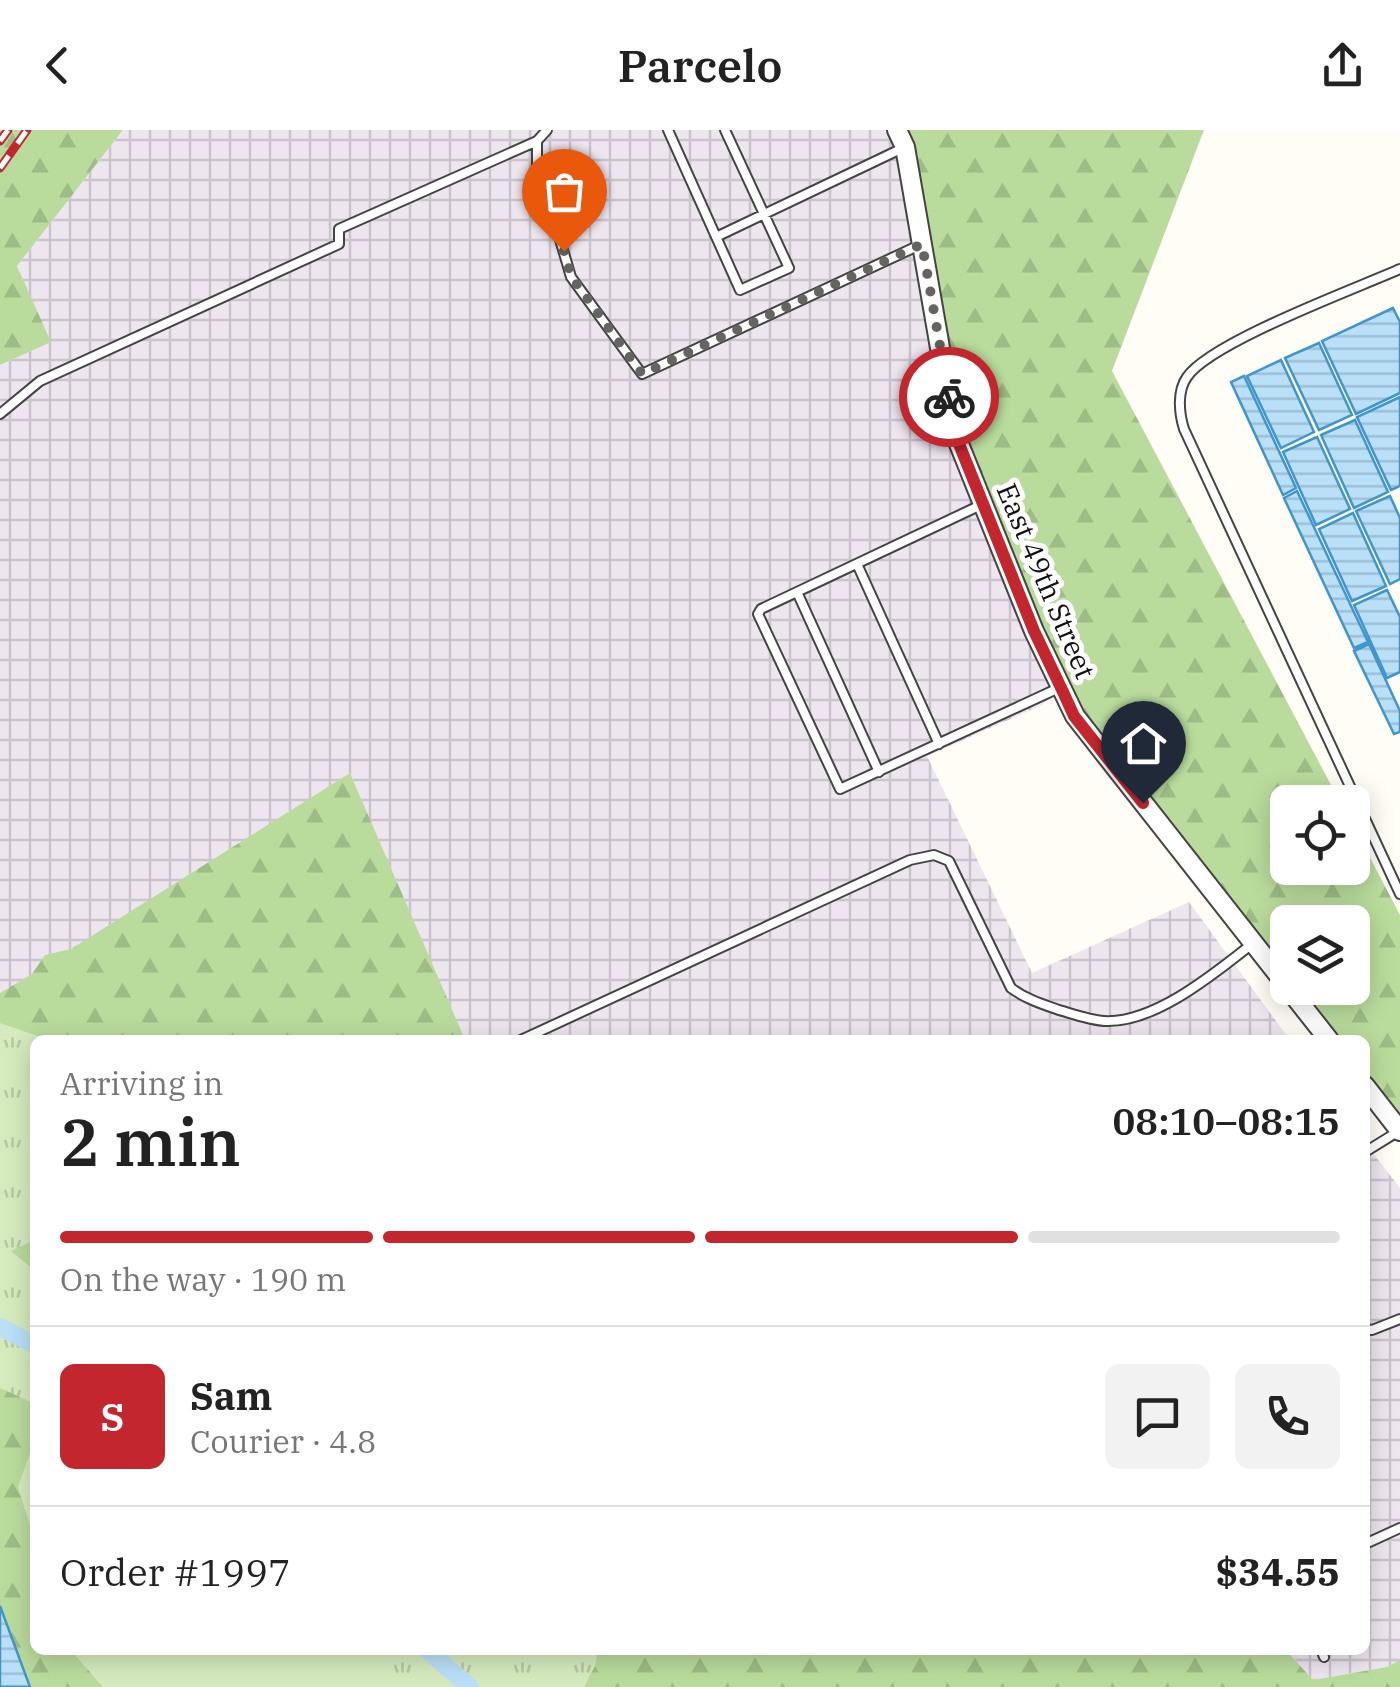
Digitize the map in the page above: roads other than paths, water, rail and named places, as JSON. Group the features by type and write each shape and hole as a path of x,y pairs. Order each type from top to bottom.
{"street":[{"name":"East 49th Street","path":"901,138 955,434 1034,631 1074,716 1270,964"},
{"name":"East 49th Street","path":"1302,1005 1325,1035"},
{"path":"1370,1092 1400,1130"}],"lane":[{"path":"0,414 40,381 339,244 339,229 537,141 547,130"},
{"path":"668,130 740,290 789,268 725,130"},
{"path":"716,236 765,214 901,138"},
{"path":"537,141 537,181 571,276 642,374 922,244"},
{"path":"1400,269 1215,351 1185,378 1178,410 1400,894"},
{"path":"983,504 761,608 758,614 840,789 1060,687"},
{"path":"857,564 940,744"},
{"path":"796,592 879,772"},
{"path":"532,1035 910,860 934,855 949,860 1011,988 1024,998 1066,1012 1102,1021 1125,1020 1180,995 1253,943"},
{"path":"1370,1149 1400,1130"},
{"path":"1370,1329 1400,1320"},
{"path":"1370,1542 1400,1528"}],"water":[{"path":"1393,308 1400,322 1400,393 1356,414 1322,341"},
{"path":"1319,343 1352,415 1319,430 1285,358"},
{"path":"1281,360 1314,432 1281,448 1247,376"},
{"path":"1244,376 1296,488 1283,495 1231,382"},
{"path":"1400,397 1400,486 1391,490 1357,417"},
{"path":"1355,420 1388,492 1354,508 1321,435"},
{"path":"1317,437 1350,509 1316,525 1283,452"},
{"path":"1297,491 1368,642 1354,648 1284,498"},
{"path":"1390,496 1400,518 1400,579 1390,584 1356,511"},
{"path":"1353,513 1386,586 1352,601 1319,529"},
{"path":"1387,590 1400,617 1400,672 1387,678 1354,605"},
{"path":"1369,644 1400,711 1400,732 1394,734 1354,651"},
{"path":"0,1606 30,1687 0,1687"}],"waterway":[{"path":"0,1327 30,1342"},
{"path":"433,1655 470,1687"}],"railway":[{"path":"0,141 8,130"},
{"path":"0,168 27,130"}]}
